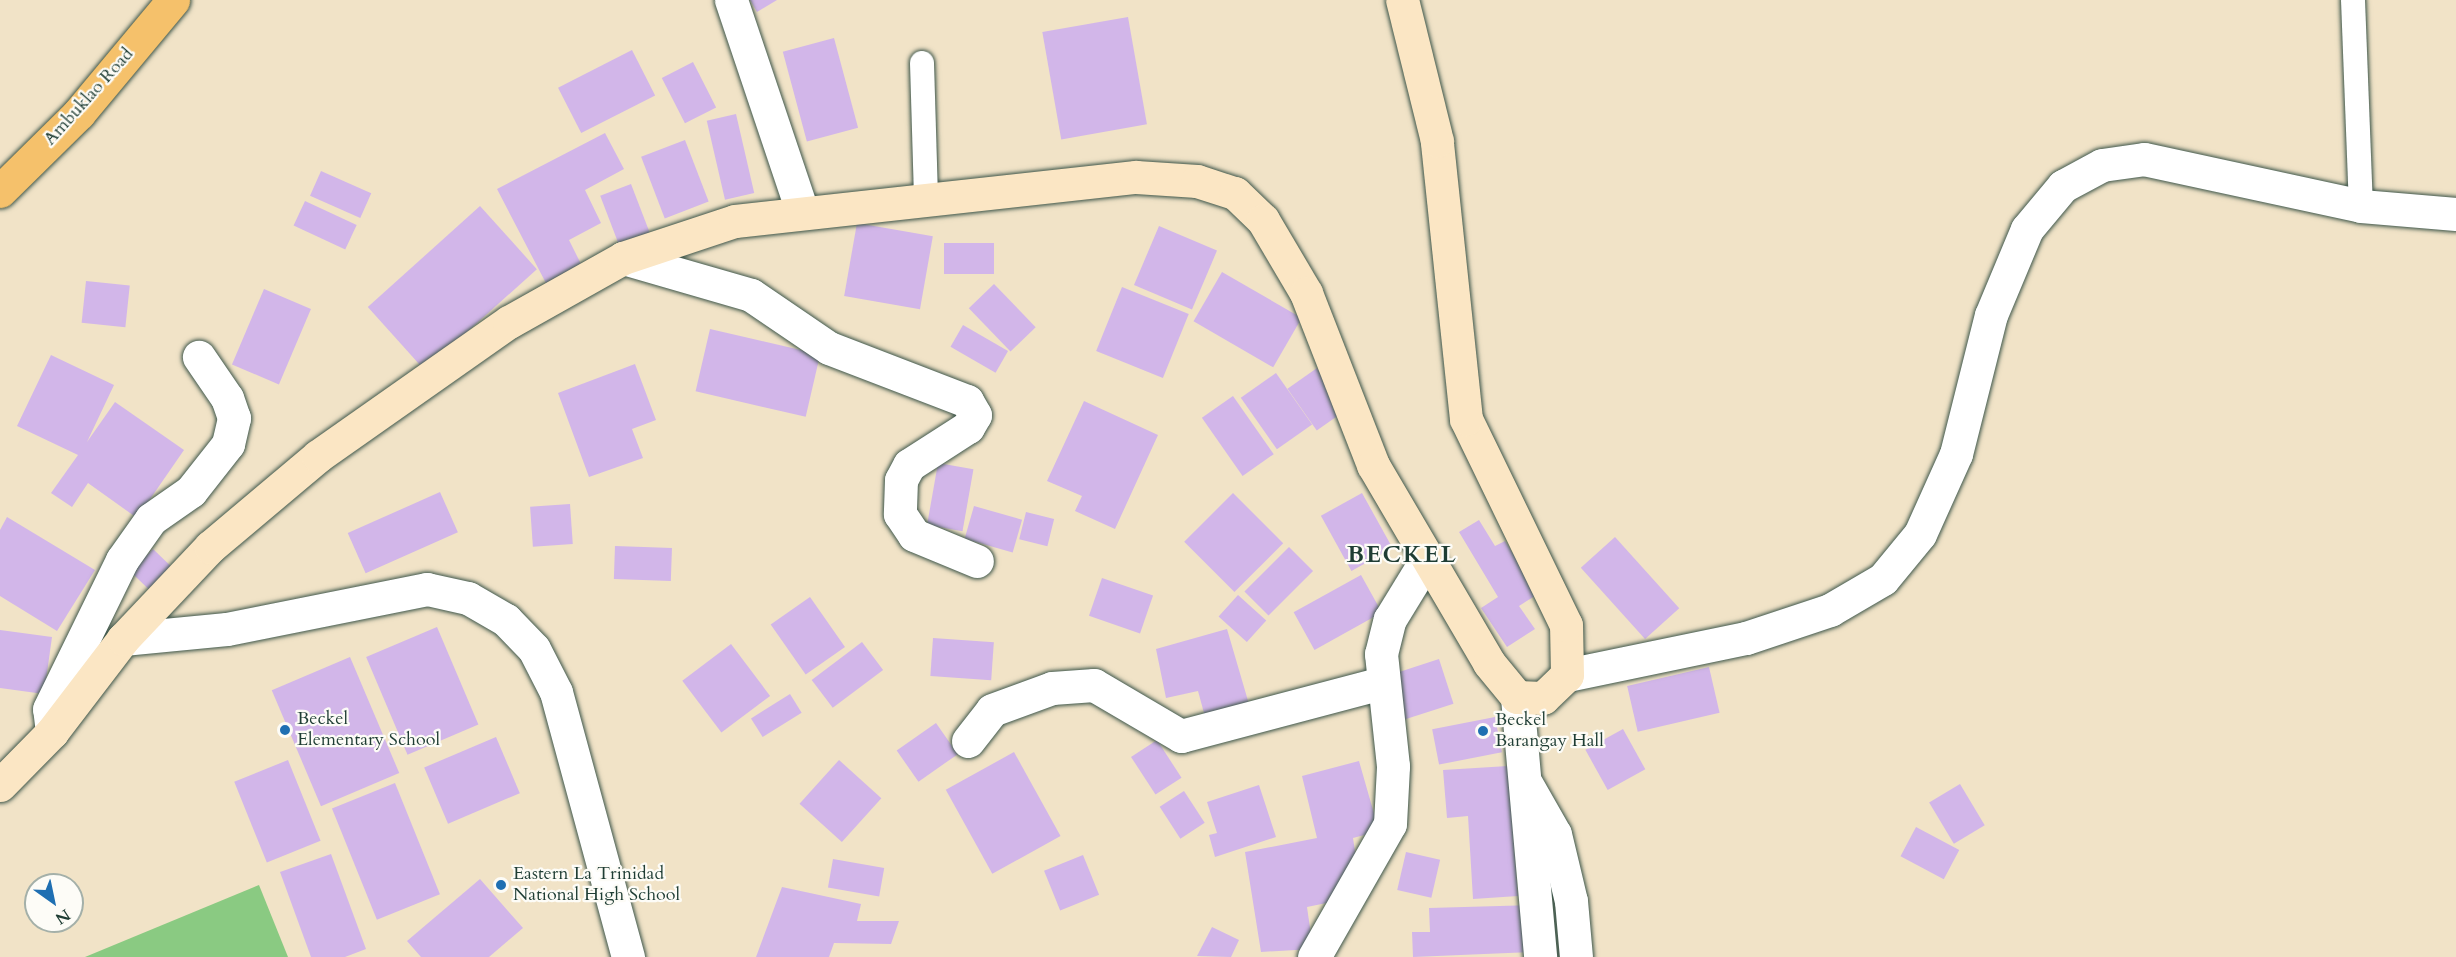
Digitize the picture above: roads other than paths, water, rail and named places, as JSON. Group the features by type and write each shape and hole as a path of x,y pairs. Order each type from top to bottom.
{"main road":[{"name":"Ambuklao Road","path":"0,191 79,113 173,0"}],"street":[{"path":"731,0 802,211"},
{"path":"1402,0 1437,141 1466,420 1566,625 1567,675"},
{"path":"1517,697 1543,698 1567,675 1746,638 1830,610 1883,579 1920,534 1956,454 1991,315 2026,229 2063,186 2102,165 2144,159 2361,206 2456,214"},
{"path":"0,785 52,732 123,639 210,548 318,456 509,322 623,258 735,221 802,211 1136,177 1197,182 1235,193 1286,252 1373,465 1489,663 1517,697 1520,776 1540,957"},
{"path":"623,258 751,295 829,348 967,401 975,415 968,427 909,465 901,480 900,514 914,535 977,561"},
{"path":"52,732 49,709 122,560 151,519 191,491 228,444 234,418 227,398 199,357"},
{"path":"1314,957 1390,824 1393,766 1381,683 1390,619 1428,556"},
{"path":"123,639 227,629 427,589 468,598 506,620 534,649 556,692 628,957"},
{"path":"968,741 992,711 1052,688 1094,686 1181,736 1381,683"},
{"path":"1520,776 1544,807 1555,834 1571,901 1576,957"}],"lane":[{"path":"2353,0 2361,206"},
{"path":"922,63 926,197"}],"place":[{"name":"Beckel Elementary School","path":"285,730"},
{"name":"Beckel Barangay Hall","path":"1483,731"},
{"name":"Eastern La Trinidad National High School","path":"501,885"}],"district":[{"name":"BECKEL","path":"1402,555"}]}
